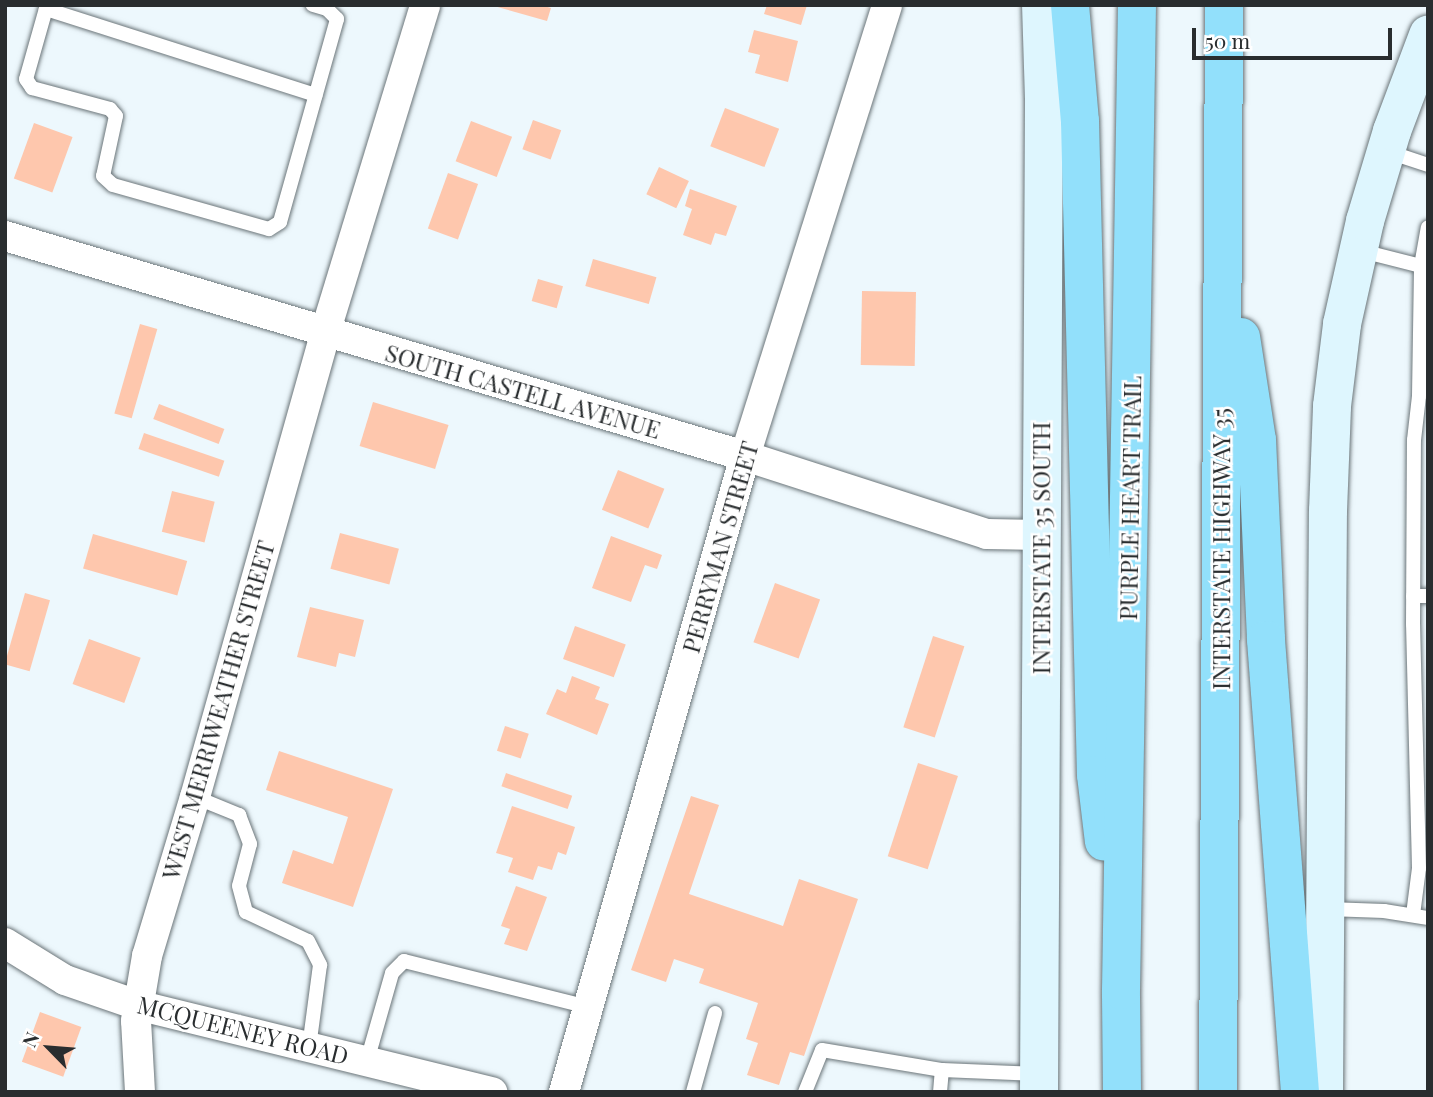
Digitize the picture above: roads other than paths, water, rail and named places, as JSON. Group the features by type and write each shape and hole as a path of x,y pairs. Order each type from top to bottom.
{"highway":[{"path":"1070,5 1080,121 1096,775 1121,990 1122,1092"},
{"name":"PURPLE HEART TRAIL","path":"1121,990 1137,5"},
{"name":"INTERSTATE HIGHWAY 35","path":"1218,1092 1224,5"},
{"path":"1223,215 1257,440 1266,639 1300,1092"}],"main road":[{"name":"INTERSTATE 35 SOUTH","path":"1039,1083 1044,99 1041,5"},
{"path":"1325,1092 1329,454 1337,360 1358,250 1385,151 1428,35"}],"street":[{"name":"WEST MERRIWEATHER STREET","path":"140,1092 137,1004 147,956 195,797 325,333 425,5"},
{"name":"PERRYMAN STREET","path":"564,1092 745,456 887,5"},
{"name":"SOUTH CASTELL AVENUE","path":"5,236 745,456 987,534 1041,535"},
{"name":"MCQUEENEY ROAD","path":"5,943 65,979 137,1004 492,1092"}],"lane":[{"path":"313,5 327,9 337,19 316,95 280,222 270,229 113,185 103,176 116,116 110,109 32,88 26,79 47,7 316,95"},
{"path":"1385,151 1428,165"},
{"path":"1325,909 1421,917 1423,850 1419,396 1424,311 1422,266 1428,228"},
{"path":"1358,250 1422,266"},
{"path":"195,797 239,815 250,844 239,886 246,912 307,941 320,965 309,1047"},
{"path":"367,1061 392,973 404,961 590,1007"},
{"path":"692,1092 715,1013"},
{"path":"806,1092 822,1050 1039,1083"},
{"path":"940,1092 942,1070"}]}
